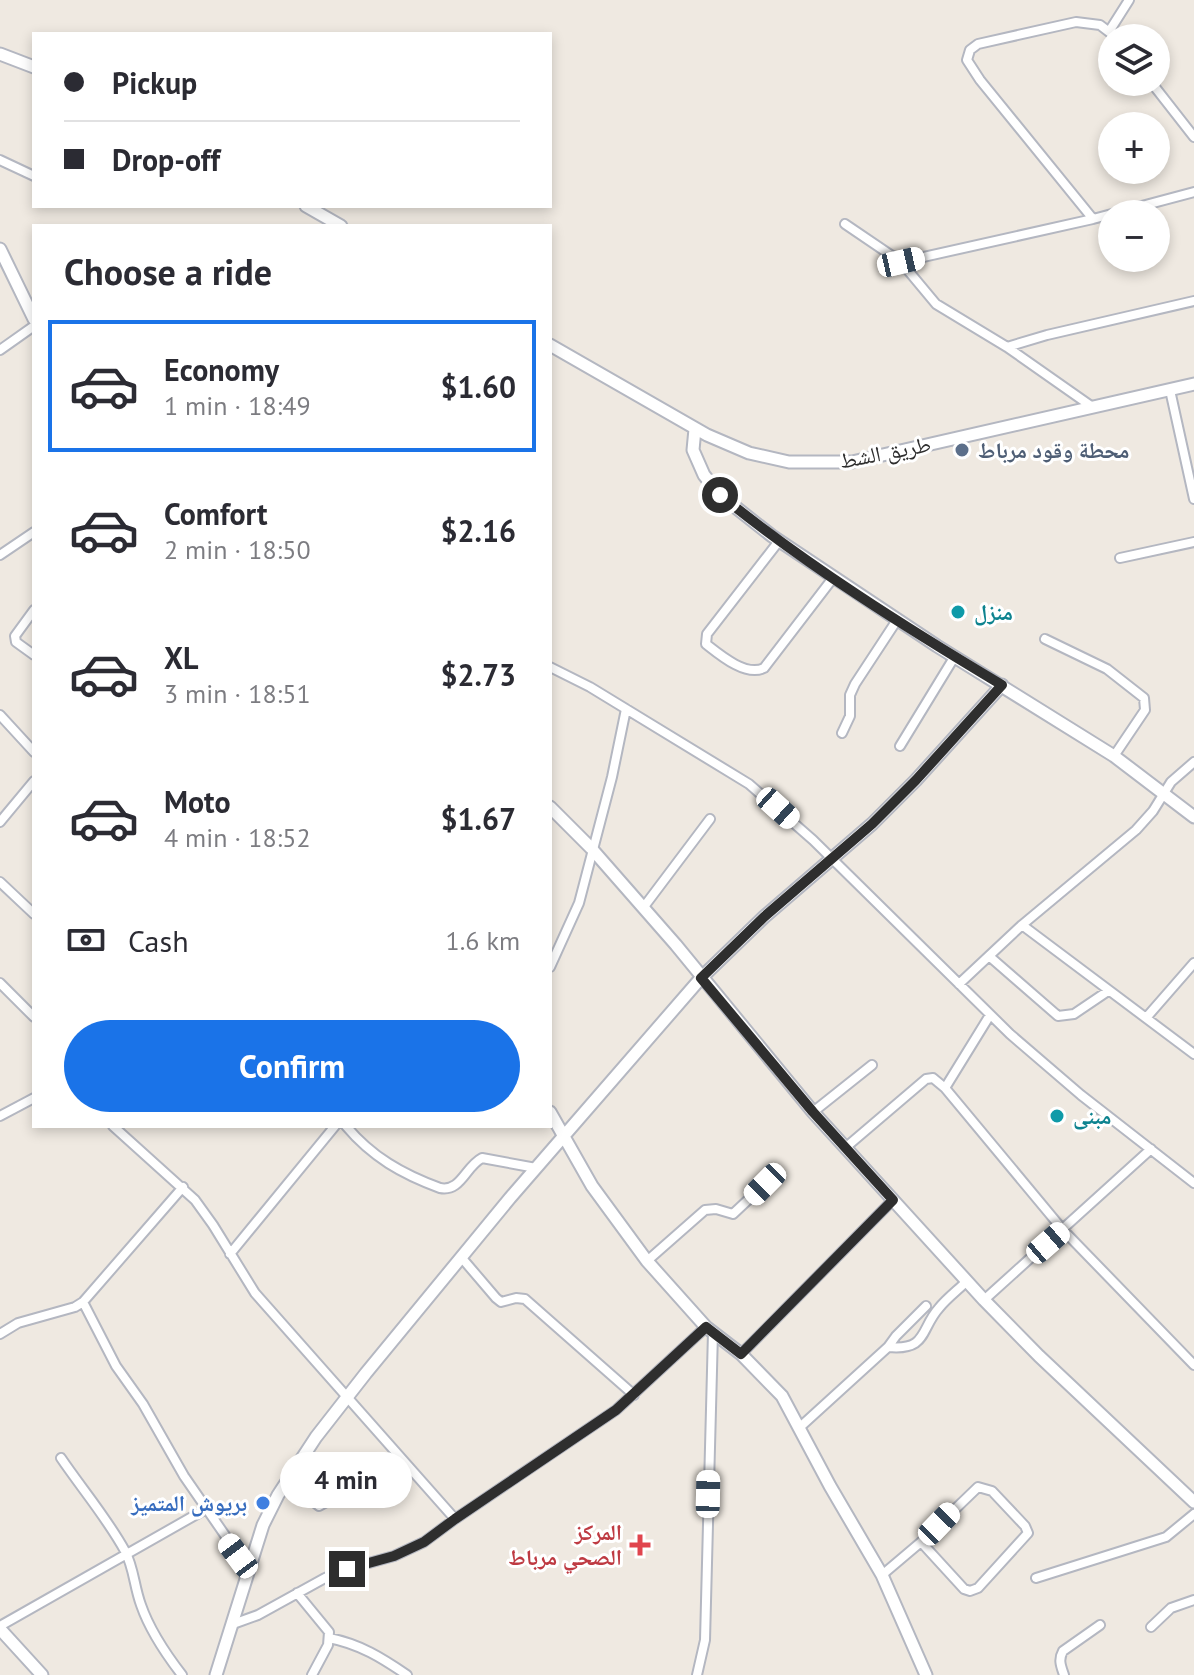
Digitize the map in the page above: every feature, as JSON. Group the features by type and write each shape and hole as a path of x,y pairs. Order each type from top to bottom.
{"street":[{"path":"1114,24 1129,0"},
{"path":"1093,219 967,60 970,50 978,44 1076,22 1098,25"},
{"path":"0,54 32,66"},
{"path":"1162,96 1194,137"},
{"path":"0,160 32,175"},
{"path":"901,262 1093,219 1194,192"},
{"path":"310,208 338,224"},
{"path":"845,224 901,262 936,304 1007,347 1091,406"},
{"path":"0,249 32,315"},
{"path":"1007,347 1194,301"},
{"path":"0,350 32,327"},
{"name":"طريق الشط","path":"552,346 695,429 761,457 789,462 833,463 866,459 1194,384"},
{"path":"1170,390 1194,499"},
{"path":"695,429 693,450 704,475 720,495 779,541 897,620 1114,756 1194,817"},
{"path":"0,555 32,533"},
{"path":"779,541 707,634 706,644 713,649 747,670 764,668 833,578"},
{"path":"1120,558 1194,542"},
{"path":"32,613 15,636 16,642 32,654"},
{"path":"842,733 850,716 850,695 855,684 897,620"},
{"path":"1045,639 1107,669 1144,698 1145,710 1114,756"},
{"path":"900,746 955,656"},
{"path":"552,668 687,744 749,784 832,859 990,1015 1081,1095 1194,1183"},
{"path":"216,1675 263,1525 287,1480 348,1396 536,1168 701,978 916,780 1002,685"},
{"path":"552,963 576,914 612,777 626,709"},
{"path":"0,715 32,750"},
{"path":"959,984 1022,925 1136,830 1153,811 1175,777 1194,762"},
{"path":"0,822 32,783"},
{"path":"552,809 643,908 813,1112 984,1300 1194,1502"},
{"path":"643,908 710,819"},
{"path":"2,887 32,912"},
{"path":"1022,925 1194,1054"},
{"path":"989,956 1058,1016 1074,1014 1108,991"},
{"path":"1146,1018 1194,963"},
{"path":"0,983 32,1015"},
{"path":"945,1088 990,1015"},
{"path":"813,1112 872,1065"},
{"path":"845,1148 926,1079 933,1078 945,1088 1063,1230 1194,1365"},
{"path":"0,1116 32,1099"},
{"path":"0,1102 9,1111"},
{"path":"552,1116 592,1186 647,1261 710,1329 741,1354 782,1396 882,1575 926,1675"},
{"path":"115,1128 183,1187 213,1225 255,1293 455,1519"},
{"path":"230,1254 333,1128"},
{"path":"348,1128 387,1165 448,1190 455,1187 476,1160 482,1158 536,1168"},
{"path":"984,1300 1151,1149"},
{"path":"647,1261 705,1210 716,1209 733,1214 765,1184"},
{"path":"0,1334 18,1323 83,1302 183,1187"},
{"path":"741,1354 893,1200"},
{"path":"461,1257 501,1302 525,1299 634,1395"},
{"path":"888,1347 904,1348 919,1340 927,1331 936,1310 967,1281"},
{"path":"83,1302 116,1366 143,1404 184,1476 249,1570"},
{"path":"799,1428 888,1347 926,1306"},
{"path":"233,1624 258,1615 347,1569 394,1556 424,1542 616,1410 710,1329"},
{"path":"697,1675 705,1640 710,1329"},
{"path":"61,1458 97,1506 126,1553 141,1605 162,1650 182,1675"},
{"path":"287,1480 319,1506 341,1494"},
{"path":"882,1575 978,1487 992,1491 1028,1533 978,1588 970,1591 964,1589 921,1542"},
{"path":"42,1675 0,1627 206,1509"},
{"path":"1036,1578 1166,1537 1194,1514"},
{"path":"297,1593 325,1627 329,1638 312,1675"},
{"path":"1151,1627 1171,1608 1194,1600"},
{"path":"1064,1675 1060,1665 1063,1651 1100,1625"},
{"path":"329,1638 353,1643 378,1655 407,1675"}],"place":[{"name":"محطة وقود مرباط","path":"962,450"},
{"name":"منزل","path":"958,612"},
{"name":"مبنى","path":"1057,1116"},
{"name":"بريوش المتميز","path":"263,1503"},
{"name":"المركز الصحي مرباط","path":"640,1545"}],"route":[{"path":"347,1569 394,1556 424,1542 616,1410 706,1327 741,1354 893,1200 813,1112 701,978 764,917 872,824 1002,685 833,578 720,495"}]}
